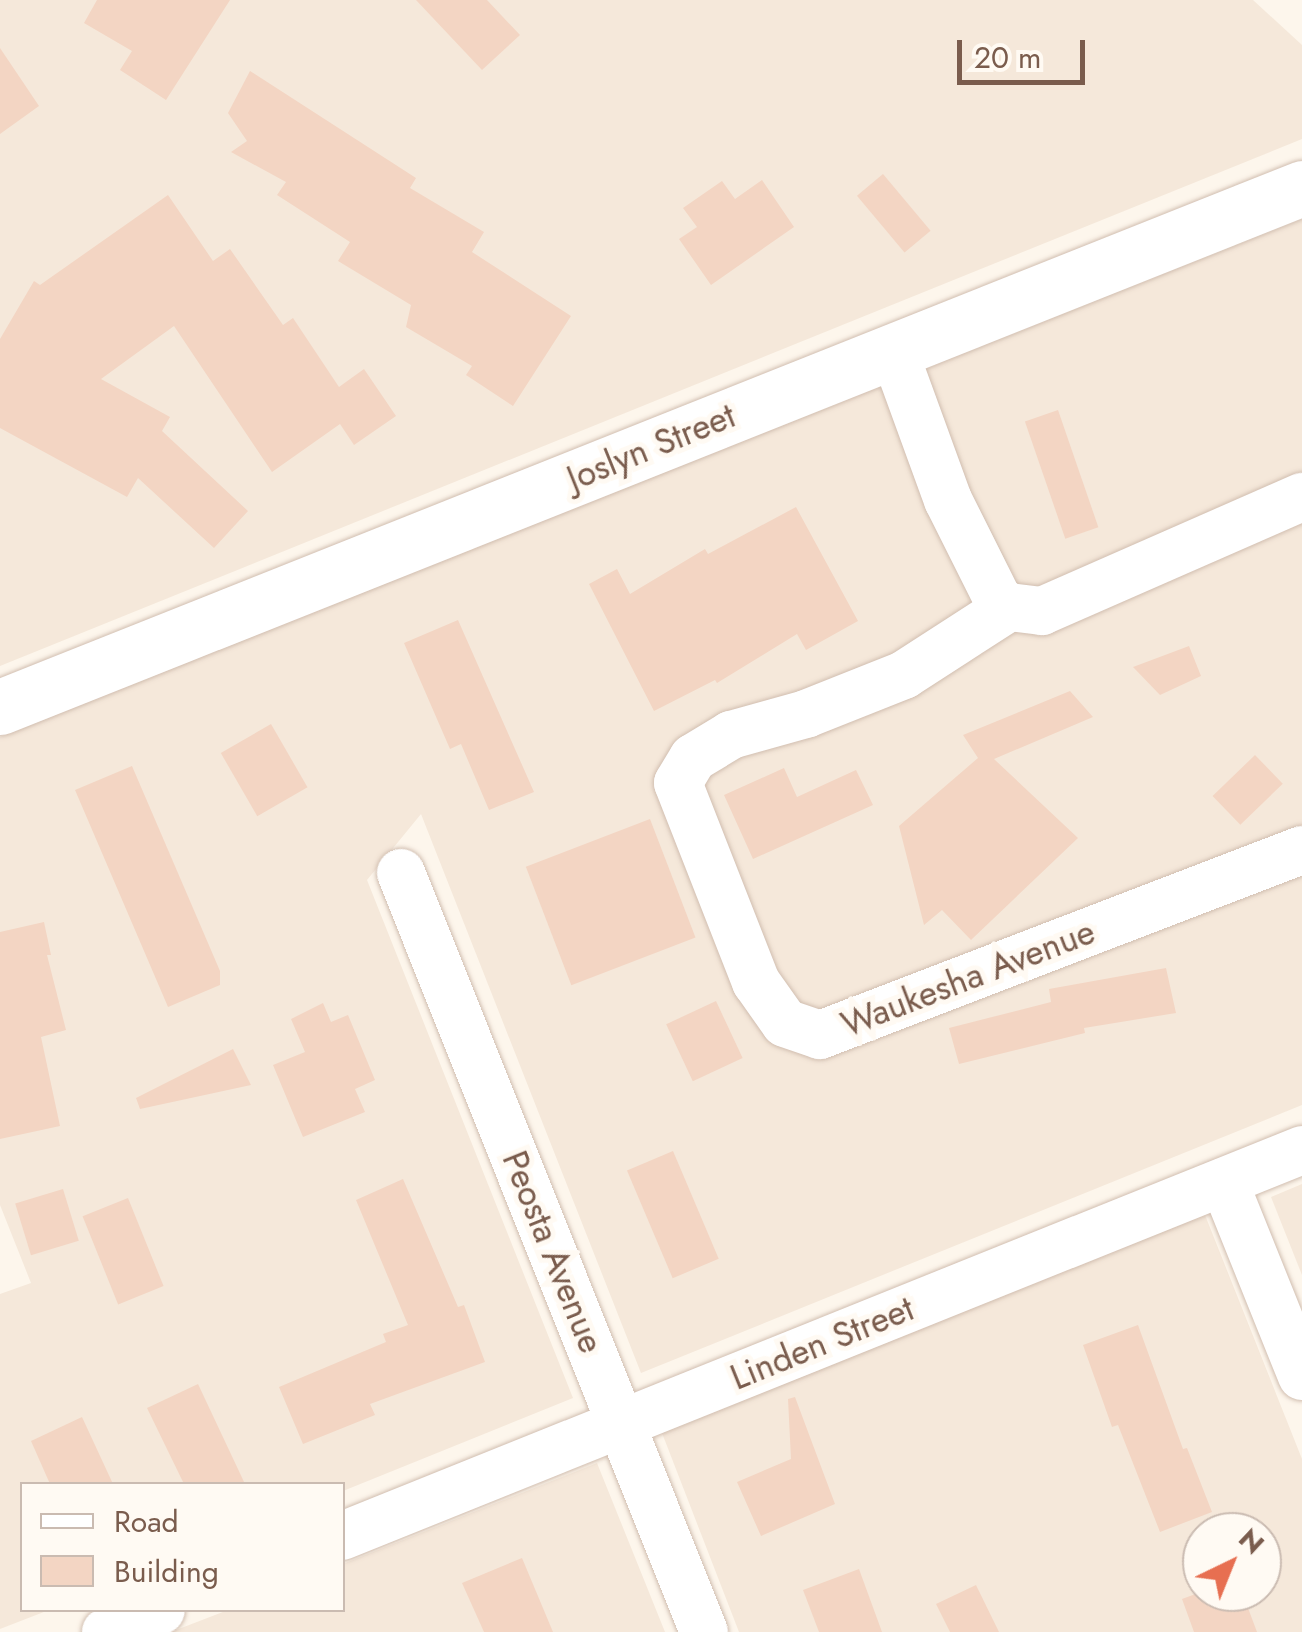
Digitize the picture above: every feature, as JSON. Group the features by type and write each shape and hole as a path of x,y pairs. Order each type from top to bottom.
{"street":[{"name":"Joslyn Street","path":"0,707 1302,188"},
{"path":"893,349 948,500 998,600 1009,607 1042,612 1302,496"},
{"name":"Waukesha Avenue","path":"1009,607 904,675 806,714 731,735 692,758 678,783 706,864 756,982 785,1022 820,1035 1302,850"},
{"name":"Peosta Avenue","path":"401,872 704,1632"},
{"name":"Linden Street","path":"345,1535 1302,1150"},
{"path":"1224,1182 1302,1376"},
{"path":"106,1632 156,1612"}],"shaded area":[{"path":"0,0 1253,0 1302,45 1302,139 0,666"},
{"path":"1302,219 1302,1105 641,1373 421,814 367,880 573,1398 345,1490 345,1482 20,1482 20,1612 44,1612 0,1629 0,1294 31,1283 0,1205 0,737"},
{"path":"1302,1184 1302,1275 1271,1197"},
{"path":"1205,1215 1302,1459 1302,1632 739,1632 662,1433"},
{"path":"597,1463 665,1632 171,1632 223,1612 345,1612 345,1563"}],"building":[{"path":"97,0 230,0 166,100 120,70 132,51 84,23"},
{"path":"416,0 487,0 520,35 482,70"},
{"path":"0,48 39,106 0,134"},
{"path":"250,71 416,178 410,188 484,232 472,252 571,316 513,406 466,375 472,366 406,327 411,305 338,261 350,242 277,195 286,182 231,152 247,141 228,113"},
{"path":"883,174 931,231 905,253 857,196"},
{"path":"762,180 794,227 711,285 679,239 697,227 683,208 722,181 735,199"},
{"path":"168,195 213,261 230,249 283,325 293,318 339,387 364,369 396,416 354,445 340,424 272,472 174,326 101,379 170,417 162,431 248,511 214,548 138,478 127,497 0,428 0,339 34,281 40,285"},
{"path":"1058,410 1098,527 1065,539 1025,421"},
{"path":"796,507 858,621 806,650 797,634 717,683 715,680 654,711 589,584 617,569 630,594 705,549 708,554"},
{"path":"458,620 534,792 489,810 461,744 450,749 404,643"},
{"path":"1189,646 1201,676 1160,695 1133,667"},
{"path":"1070,691 1093,717 994,759 1078,838 971,940 942,910 924,925 899,826 978,758 963,735"},
{"path":"271,724 308,787 257,816 221,753"},
{"path":"1255,755 1283,784 1240,825 1213,796"},
{"path":"132,766 220,971 220,985 168,1007 75,790"},
{"path":"784,768 797,797 856,770 873,805 753,859 724,795"},
{"path":"650,819 696,938 571,985 526,867"},
{"path":"44,922 51,955 47,955 66,1030 41,1037 60,1126 0,1139 0,932"},
{"path":"1166,968 1176,1013 1084,1028 1085,1033 959,1064 949,1028 1051,1002 1049,989"},
{"path":"716,1001 743,1058 693,1081 666,1024"},
{"path":"323,1003 331,1022 348,1015 375,1080 355,1089 365,1112 303,1137 273,1065 305,1052 291,1019"},
{"path":"233,1049 251,1085 140,1109 136,1098"},
{"path":"673,1151 719,1259 673,1278 627,1171"},
{"path":"403,1179 458,1307 464,1305 485,1362 370,1404 375,1415 303,1444 279,1387 386,1342 383,1334 408,1325 356,1200"},
{"path":"63,1189 79,1241 31,1255 15,1204"},
{"path":"128,1198 164,1286 118,1304 83,1216"},
{"path":"1138,1325 1183,1449 1187,1448 1212,1512 1182,1512 1182,1524 1160,1532 1118,1425 1112,1427 1083,1345"},
{"path":"198,1384 244,1482 183,1482 147,1408"},
{"path":"795,1397 835,1504 761,1536 737,1482 791,1459 788,1399"},
{"path":"82,1417 112,1482 49,1482 31,1441"},
{"path":"522,1558 553,1632 484,1632 462,1583"},
{"path":"859,1569 882,1632 819,1632 803,1590"},
{"path":"976,1585 999,1632 950,1632 936,1604"},
{"path":"1187,1612 1250,1612 1257,1632 1194,1632"}]}
